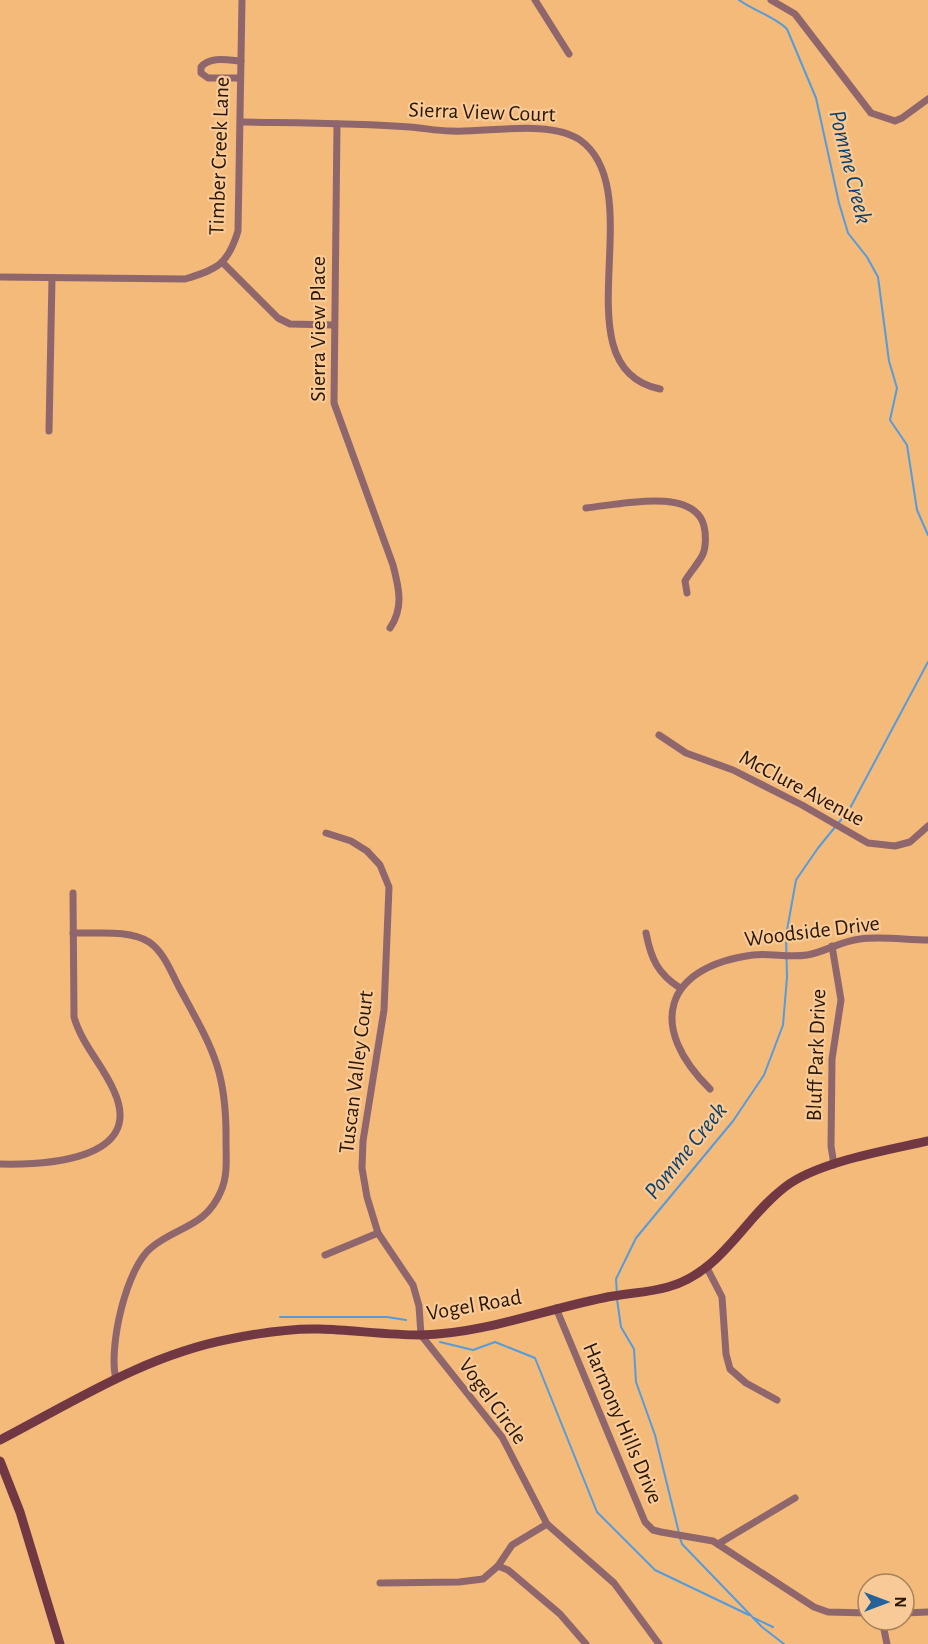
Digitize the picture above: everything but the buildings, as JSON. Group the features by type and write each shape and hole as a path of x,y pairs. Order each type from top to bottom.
{"street":[{"name":"Timber Creek Lane","path":"0,277 186,279 208,272 223,263 232,249 238,231 242,122 240,78 242,0"},
{"path":"535,0 569,54"},
{"path":"771,0 795,14 871,113 895,121 928,99"},
{"path":"240,78 208,78 201,73 201,67 205,62 213,60 241,61"},
{"name":"Sierra View Court","path":"242,122 337,124 449,131 543,129 563,132 581,140 594,155 605,174 609,196 609,303 612,347 634,378 644,386 660,389"},
{"name":"Sierra View Place","path":"337,124 334,325 336,409 393,565 399,591 399,616 390,628"},
{"path":"223,263 278,318 290,324 334,325"},
{"path":"50,431 52,278"},
{"path":"586,508 666,500 686,505 702,518 705,532 704,553 685,580 687,593"},
{"name":"McClure Avenue","path":"659,735 686,753 734,770 868,843 895,846 910,842 928,826"},
{"name":"Tuscan Valley Court","path":"326,833 351,841 367,851 380,865 389,887 384,1010 363,1140 362,1168 367,1197 378,1233 413,1285 419,1306 422,1335"},
{"path":"0,1164 88,1155 109,1141 117,1127 117,1099 81,1036 74,1017 73,893"},
{"path":"73,933 134,936 156,948 213,1052 225,1094 226,1167 222,1189 204,1216 150,1248 137,1264 124,1297 114,1357 116,1379"},
{"path":"646,933 657,968 680,988 672,1015 674,1028 695,1074 710,1089"},
{"name":"Woodside Drive","path":"680,988 692,975 704,968 754,955 786,958 810,955 832,946 860,939 928,940"},
{"name":"Bluff Park Drive","path":"832,946 841,1000 832,1059 831,1146 834,1165"},
{"name":"Vogel Road","path":"0,1440 137,1367 188,1349 272,1331 317,1329 422,1335 481,1328 604,1297 679,1284 707,1268 786,1185 834,1165 928,1140"},
{"path":"325,1255 378,1233"},
{"path":"707,1268 722,1297 726,1354 730,1369 746,1383 777,1400"},
{"name":"Harmony Hills Drive","path":"556,1308 645,1522 653,1530 706,1538 718,1544 814,1607 828,1612 856,1613"},
{"name":"Vogel Circle","path":"422,1335 502,1437 547,1524 614,1582 659,1644"},
{"path":"0,1461 20,1512 60,1644"},
{"path":"718,1544 795,1498"},
{"path":"380,1583 459,1582 483,1579 498,1566 512,1545 547,1524"},
{"path":"498,1566 508,1570 560,1614 586,1644"}],"waterway":[{"name":"Pomme Creek","path":"739,0 787,29 816,98 839,203 848,233 867,257 878,277 889,361 897,388 890,420 907,445 917,510 928,535"},
{"name":"Pomme Creek","path":"617,1294 616,1279 636,1238 733,1121 764,1075 783,1025 787,977 786,936 796,880 849,810 928,662"},
{"name":"Pomme Creek","path":"617,1299 621,1327 634,1349 636,1382 655,1435 679,1533"},
{"path":"280,1317 387,1317 406,1320"},
{"path":"440,1342 473,1350 495,1342 535,1358 597,1512 655,1570 749,1615"},
{"name":"Pomme Creek","path":"680,1538 682,1544 762,1627 784,1644"},
{"path":"754,1618 773,1627"}]}
